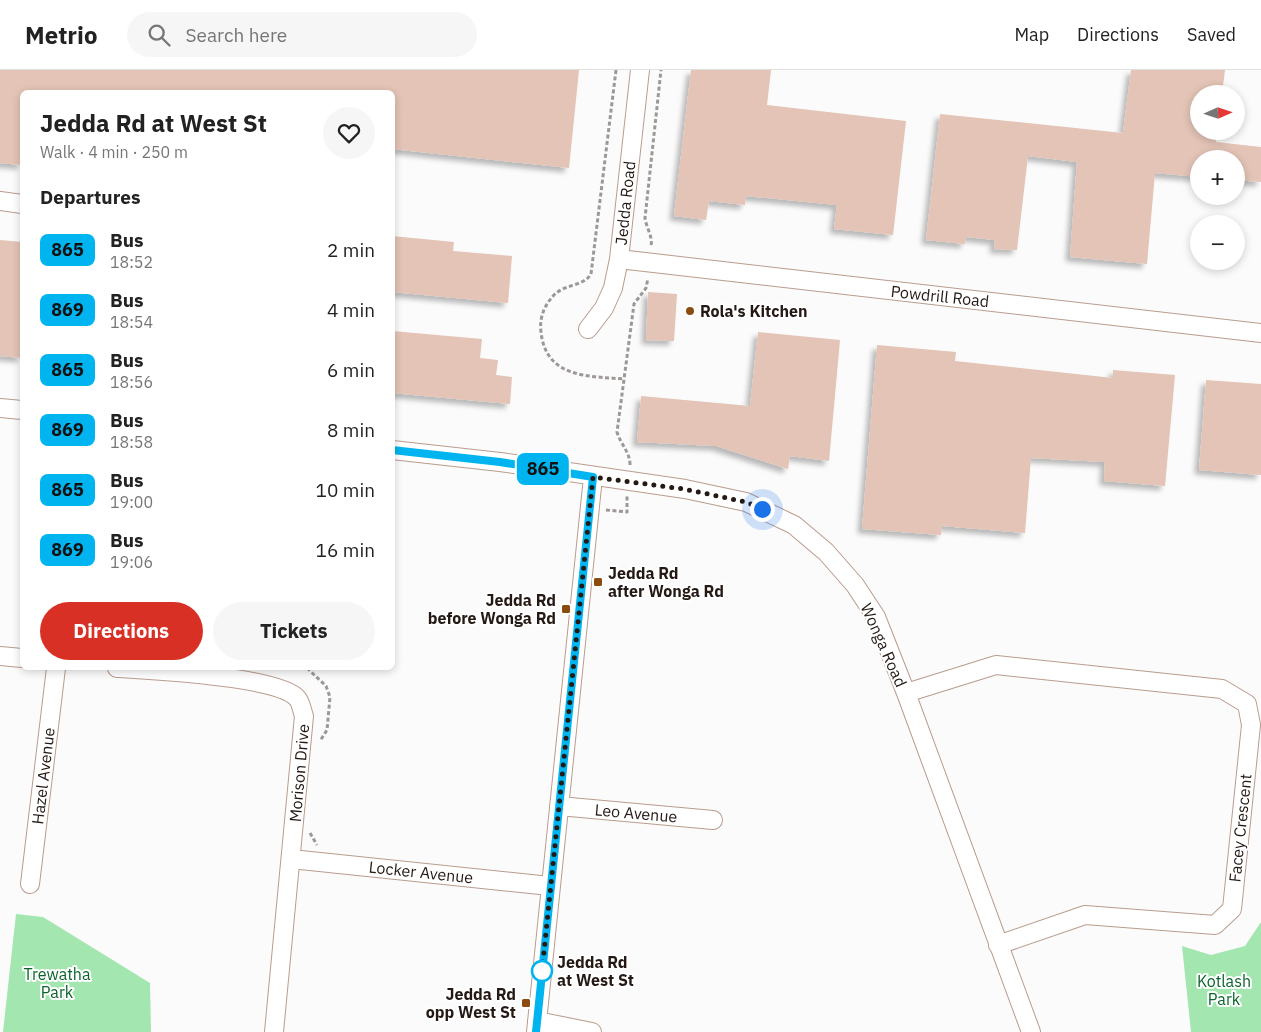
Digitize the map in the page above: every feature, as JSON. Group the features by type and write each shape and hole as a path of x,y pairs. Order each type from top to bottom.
{"street":[{"name":"Jedda Road","path":"588,329 604,308 614,288 620,259 640,70"},
{"path":"0,201 20,204"},
{"name":"Powdrill Road","path":"620,259 1261,333"},
{"path":"0,408 20,410"},
{"name":"Wonga Road","path":"395,450 500,462 684,489 746,502 794,525 826,552 855,584 876,618 906,693 1031,1032"},
{"path":"592,1032 537,1026 593,477"},
{"path":"0,656 20,658"},
{"name":"Facey Crescent","path":"906,693 996,665 1222,689 1247,704 1251,725 1232,909 1215,925 1085,915 998,945"},
{"name":"Hazel Avenue","path":"30,884 56,670"},
{"name":"Morison Drive","path":"166,670 190,671 281,688 298,698 304,716 274,1032"},
{"name":"Leo Avenue","path":"559,806 713,820"},
{"name":"Locker Avenue","path":"291,859 550,886"}],"path":[{"path":"616,70 591,274 583,282 573,284 557,292 544,309 540,318 540,325 546,352 559,366 580,375 624,379"},
{"path":"652,240 645,218 661,70"},
{"path":"630,463 628,450 621,443 618,432 634,304 646,288"},
{"path":"603,510 627,512 626,502"}],"green space":[{"name":"Trewatha Park","path":"16,914 43,917 150,983 151,1032 3,1032"},
{"name":"Kotlash Park","path":"1261,922 1261,1032 1191,1032 1182,946 1211,955 1245,946"}],"building":[{"path":"0,70 579,70 569,168 395,149 395,90 20,90 20,165 0,163"},
{"path":"691,70 771,70 767,105 906,121 893,235 834,229 837,205 746,196 745,205 709,201 706,220 674,216"},
{"path":"1131,70 1225,70 1223,85 1190,85 1190,140 1216,140 1216,142 1261,147 1261,182 1245,181 1245,150 1190,150 1190,176 1155,173 1147,264 1070,257 1077,162 1028,156 1017,250 994,249 995,240 966,237 965,244 926,240 940,114 1123,133"},
{"path":"395,236 454,242 453,251 512,256 508,303 395,292"},
{"path":"0,240 20,242 20,358 0,356"},
{"path":"648,292 677,294 674,341 646,340"},
{"path":"395,331 482,339 480,358 498,360 496,375 512,377 510,404 395,393"},
{"path":"758,332 840,340 829,461 790,456 788,469 716,446 637,442 641,396 750,406"},
{"path":"877,345 956,352 955,361 1113,378 1113,370 1175,375 1165,486 1104,481 1105,462 1031,458 1025,533 942,526 941,535 862,529"},
{"path":"1206,380 1261,384 1261,475 1199,470"}],"bus line":[{"name":"865","path":"395,450 500,462 593,477 536,1032"}],"place":[{"name":"Rola's Kitchen","path":"690,311"},
{"name":"Jedda Rd after Wonga Rd","path":"598,582"},
{"name":"Jedda Rd before Wonga Rd","path":"566,609"},
{"name":"Jedda Rd at West St","path":"542,971"},
{"name":"Jedda Rd opp West St","path":"526,1003"}],"route":[{"path":"542,971 593,477 684,489 746,502 762,509"}]}
